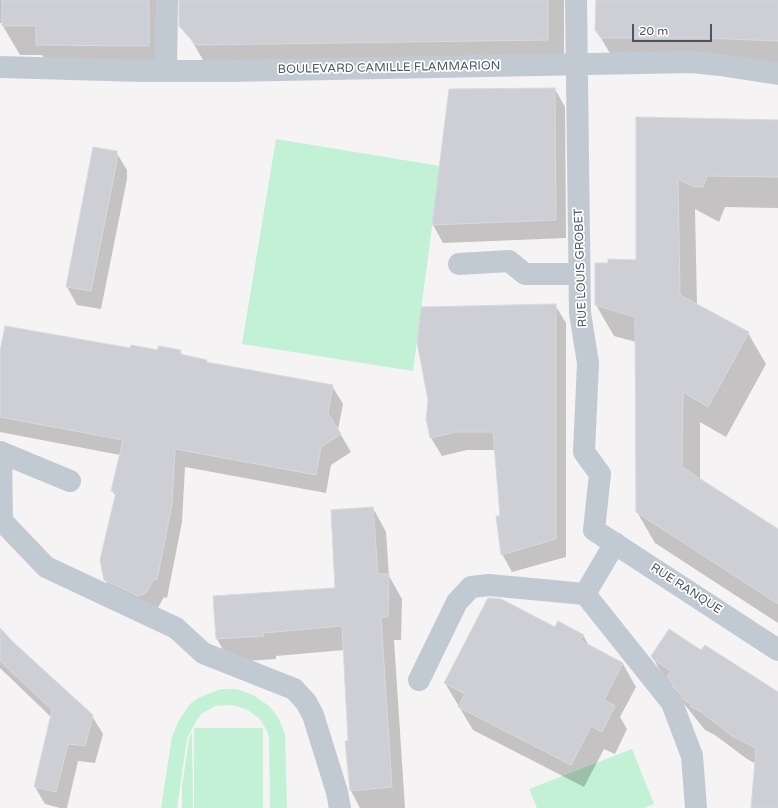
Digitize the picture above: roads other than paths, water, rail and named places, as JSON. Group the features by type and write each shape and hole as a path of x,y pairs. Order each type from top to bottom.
{"street":[{"path":"166,71 167,0"},
{"name":"RUE LOUIS GROBET","path":"576,0 580,313 588,362 584,452 600,474 594,530"},
{"name":"BOULEVARD CAMILLE FLAMMARION","path":"0,67 237,71 692,62 778,74"},
{"path":"459,264 509,261 525,274 579,274"},
{"path":"70,480 0,452 2,521 46,567 176,628 202,653 294,689 306,702 313,715 337,792 340,808"},
{"name":"RUE RANQUE","path":"594,530 778,650"},
{"path":"585,594 615,543"},
{"path":"419,680 456,602 471,587 489,585 585,594 672,703 692,756 696,808"}]}
